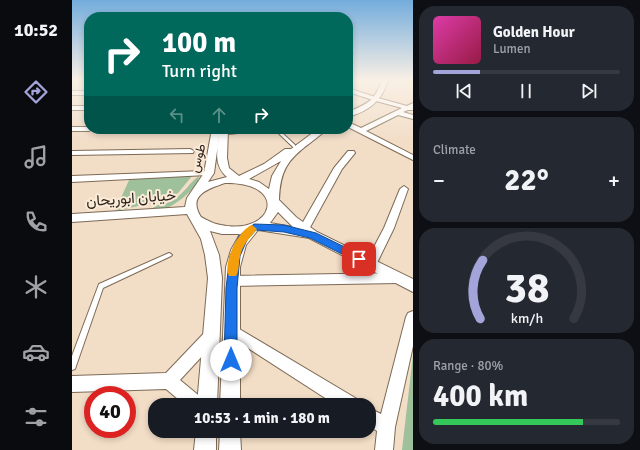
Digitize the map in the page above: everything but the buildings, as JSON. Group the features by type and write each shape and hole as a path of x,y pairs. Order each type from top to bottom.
{"street":[{"path":"353,109 372,101"},
{"path":"353,113 372,104 374,101"},
{"path":"383,101 410,109"},
{"path":"361,132 410,109 413,105"},
{"path":"72,108 84,108"},
{"path":"399,113 413,117"},
{"path":"353,127 413,158"},
{"path":"72,129 84,129"},
{"name":"طوس","path":"197,192 208,173 220,134"},
{"name":"طوس","path":"221,134 224,169 238,180"},
{"path":"238,180 267,166 310,134"},
{"path":"230,398 232,281 234,261 238,247 248,232 271,215 274,201 273,185 277,170 292,154 317,134"},
{"path":"72,153 190,151"},
{"path":"308,232 338,168 351,153"},
{"path":"72,179 204,173"},
{"path":"207,398 212,333 214,264 204,232 195,215 191,201 197,192 214,182 238,180 251,182 263,187 274,201 308,232 413,286"},
{"path":"371,264 389,228 404,189"},
{"path":"195,215 211,228 228,231 255,226 284,228 308,232"},
{"name":"خیابان ابوریحان","path":"72,218 195,215"},
{"path":"232,281 398,278"},
{"path":"384,450 386,427 413,317"},
{"path":"169,381 212,333 231,330 340,398"},
{"path":"72,384 169,381 188,398"},
{"path":"376,421 386,427"},
{"path":"205,450 206,438"},
{"path":"230,438 230,450"}],"lane":[{"path":"281,134 294,146"},
{"path":"72,366 101,286 169,255"}],"green space":[{"path":"193,175 178,193 166,200 115,211 130,178"},
{"path":"199,176 196,185 178,202 167,208 152,209 177,198"},
{"path":"413,355 413,450 402,450"}],"slow traffic":[{"path":"233,273 235,256 238,247 248,232 252,229"}],"route":[{"path":"231,360 233,267 238,247 248,232 254,227 284,228 313,235 359,259"}]}
